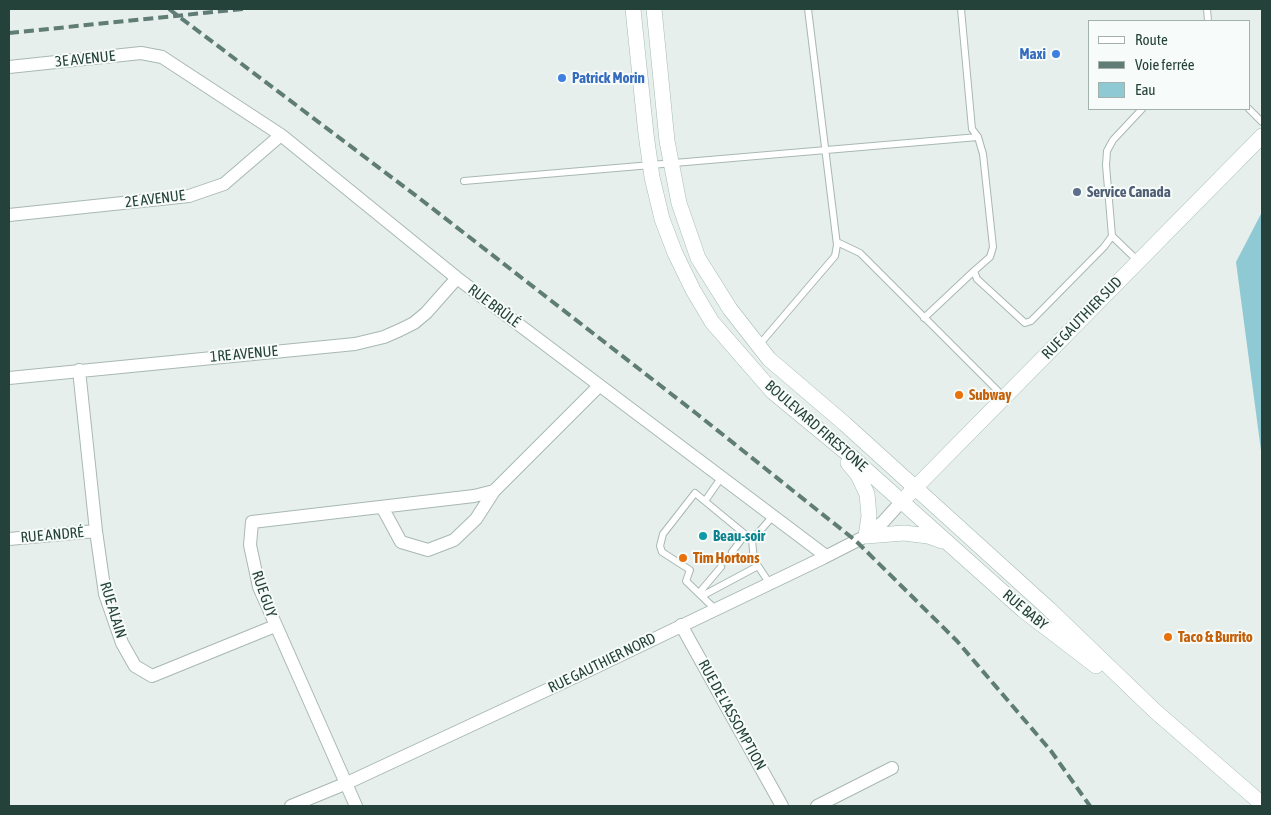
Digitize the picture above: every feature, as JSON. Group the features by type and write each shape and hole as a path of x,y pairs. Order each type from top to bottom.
{"main road":[{"name":"BOULEVARD FIRESTONE","path":"634,9 650,165 665,228 693,290 712,322 773,392 902,501"},
{"name":"BOULEVARD FIRESTONE","path":"654,9 667,141 679,203 698,258 730,309 769,359 845,424 915,488"},
{"name":"RUE GAUTHIER SUD","path":"902,501 1262,136"},
{"path":"808,420 864,483 869,502 866,536 916,534 949,543"},
{"name":"RUE BABY","path":"915,488 1049,609 1154,711"},
{"name":"RUE BABY","path":"902,501 1023,610 1154,711 1262,804"}],"street":[{"name":"3E AVENUE","path":"9,67 141,53 162,57"},
{"name":"RUE BRÛLÉ","path":"162,57 281,135 457,278 826,556"},
{"name":"2E AVENUE","path":"9,215 189,196 224,184 281,135"},
{"name":"1RE AVENUE","path":"9,378 355,344 384,337 414,323 426,313 457,278"},
{"name":"RUE ALAIN","path":"79,370 96,531 105,594 122,643 135,666 152,676 275,626"},
{"path":"382,507 401,542 428,550 454,540 476,520 494,491 599,386"},
{"name":"RUE GUY","path":"356,806 259,587 250,545 252,522 474,496 494,491"},
{"name":"RUE GAUTHIER NORD","path":"291,806 346,783 579,675 681,624 770,584 866,536 883,522 902,501"},
{"name":"RUE ANDRÉ","path":"9,539 96,531"},
{"name":"RUE DE L'ASSOMPTION","path":"681,624 782,806"},
{"path":"817,806 892,768"}],"lane":[{"path":"758,346 835,256 837,242 808,9"},
{"path":"924,318 990,257 993,247 983,154 978,137 972,129 961,9"},
{"path":"1138,262 1112,236 1106,165 1107,151 1112,140 1141,110"},
{"path":"1250,110 1262,122"},
{"path":"464,181 978,137"},
{"path":"974,271 977,279 1025,323 1031,321 1104,247 1112,236"},
{"path":"837,242 860,253 1004,397"},
{"path":"705,501 722,478"},
{"path":"715,609 686,581 690,570 662,552 660,546 663,534 695,493 752,540"},
{"path":"770,584 754,560 752,540 773,516"},
{"path":"732,552 745,535"},
{"path":"701,594 758,566"},
{"path":"701,594 721,567"}],"water":[{"path":"1262,212 1262,458 1236,262"}],"railway":[{"path":"169,9 419,198 697,414 856,541 957,641 1051,751 1090,806"},
{"path":"9,33 243,9"}],"place":[{"name":"Maxi","path":"1056,54"},
{"name":"Patrick Morin","path":"562,78"},
{"name":"Service Canada","path":"1077,192"},
{"name":"Subway","path":"959,395"},
{"name":"Beau-soir","path":"703,536"},
{"name":"Tim Hortons","path":"683,558"},
{"name":"Taco & Burrito","path":"1168,637"}]}
